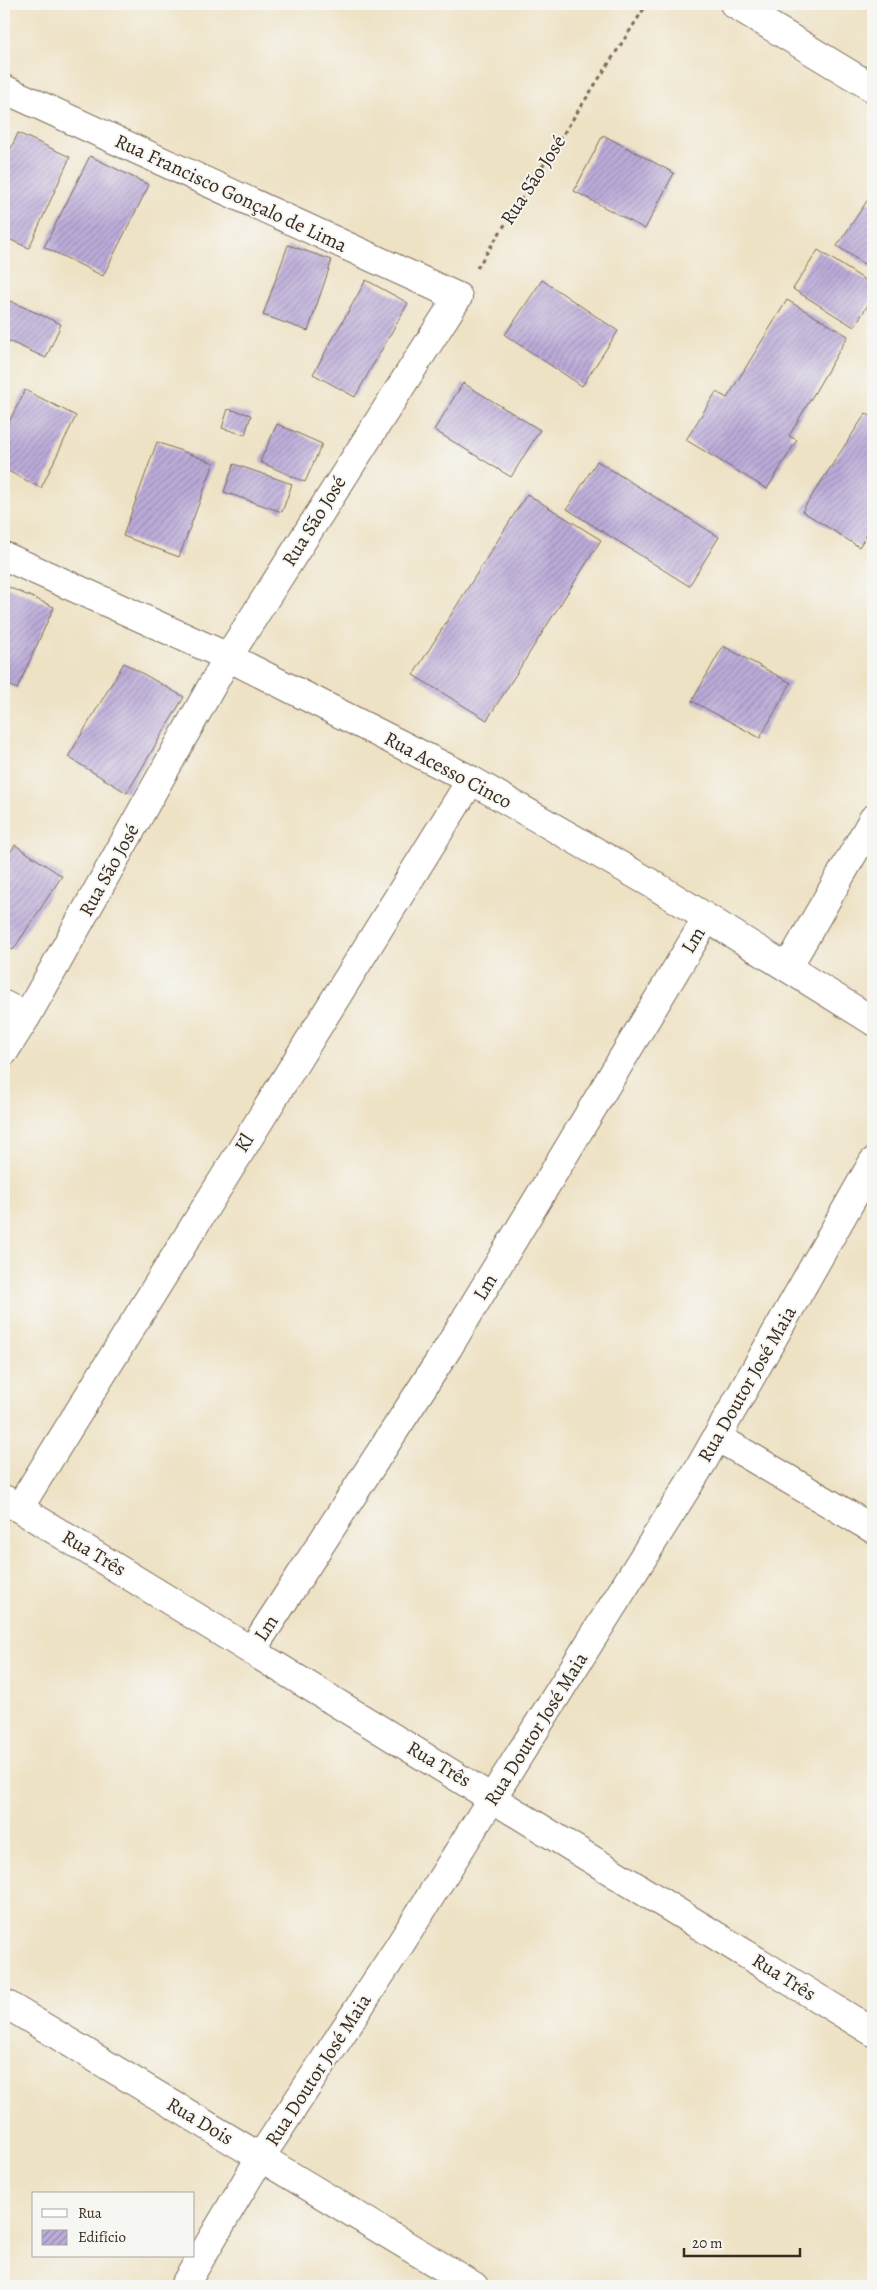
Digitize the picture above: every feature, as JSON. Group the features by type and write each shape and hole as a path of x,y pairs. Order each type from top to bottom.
{"street":[{"path":"734,4 873,88"},
{"name":"Rua Francisco Gonçalo de Lima","path":"4,89 458,297"},
{"name":"Rua São José","path":"4,1052 16,1011 228,657 458,297"},
{"name":"Rua Acesso Cinco","path":"4,556 228,657 471,780 654,885 873,1021"},
{"name":"Kl","path":"11,1504 471,780"},
{"path":"788,968 873,819"},
{"name":"Lm","path":"252,1650 448,1348 707,918"},
{"name":"Rua Doutor José Maia","path":"184,2286 260,2158 494,1798 717,1437 873,1162"},
{"path":"717,1437 873,1530"},
{"name":"Rua Três","path":"11,1504 494,1798 873,2032"},
{"name":"Rua Dois","path":"4,2003 474,2286"}],"path":[{"name":"Rua São José","path":"458,297 647,4"}],"building":[{"path":"18,133 70,157 29,248 4,237 4,164"},
{"path":"603,135 674,173 645,229 574,191"},
{"path":"90,156 149,185 103,276 44,247"},
{"path":"867,201 873,205 873,270 837,246"},
{"path":"288,245 332,260 308,331 263,315"},
{"path":"818,250 873,285 873,297 854,327 793,289"},
{"path":"366,280 408,303 355,397 313,374"},
{"path":"542,280 618,331 582,386 505,335"},
{"path":"787,300 848,336 789,436 797,440 767,489 686,440 716,392 727,398"},
{"path":"10,301 61,324 46,358 4,339 4,316"},
{"path":"463,383 540,430 511,477 434,430"},
{"path":"25,390 76,416 41,488 4,469 4,432"},
{"path":"228,409 251,415 245,435 222,428"},
{"path":"866,413 873,418 873,525 859,547 802,511"},
{"path":"277,424 322,444 305,482 260,462"},
{"path":"157,442 214,463 179,557 123,536"},
{"path":"597,461 719,537 689,586 567,509"},
{"path":"234,464 292,484 282,512 224,492"},
{"path":"527,494 601,540 487,720 413,675"},
{"path":"4,585 54,607 17,689 4,683"},
{"path":"723,646 791,683 760,738 692,701"},
{"path":"124,663 184,697 127,793 68,757"},
{"path":"15,845 62,876 13,950 4,944 4,862"}]}
